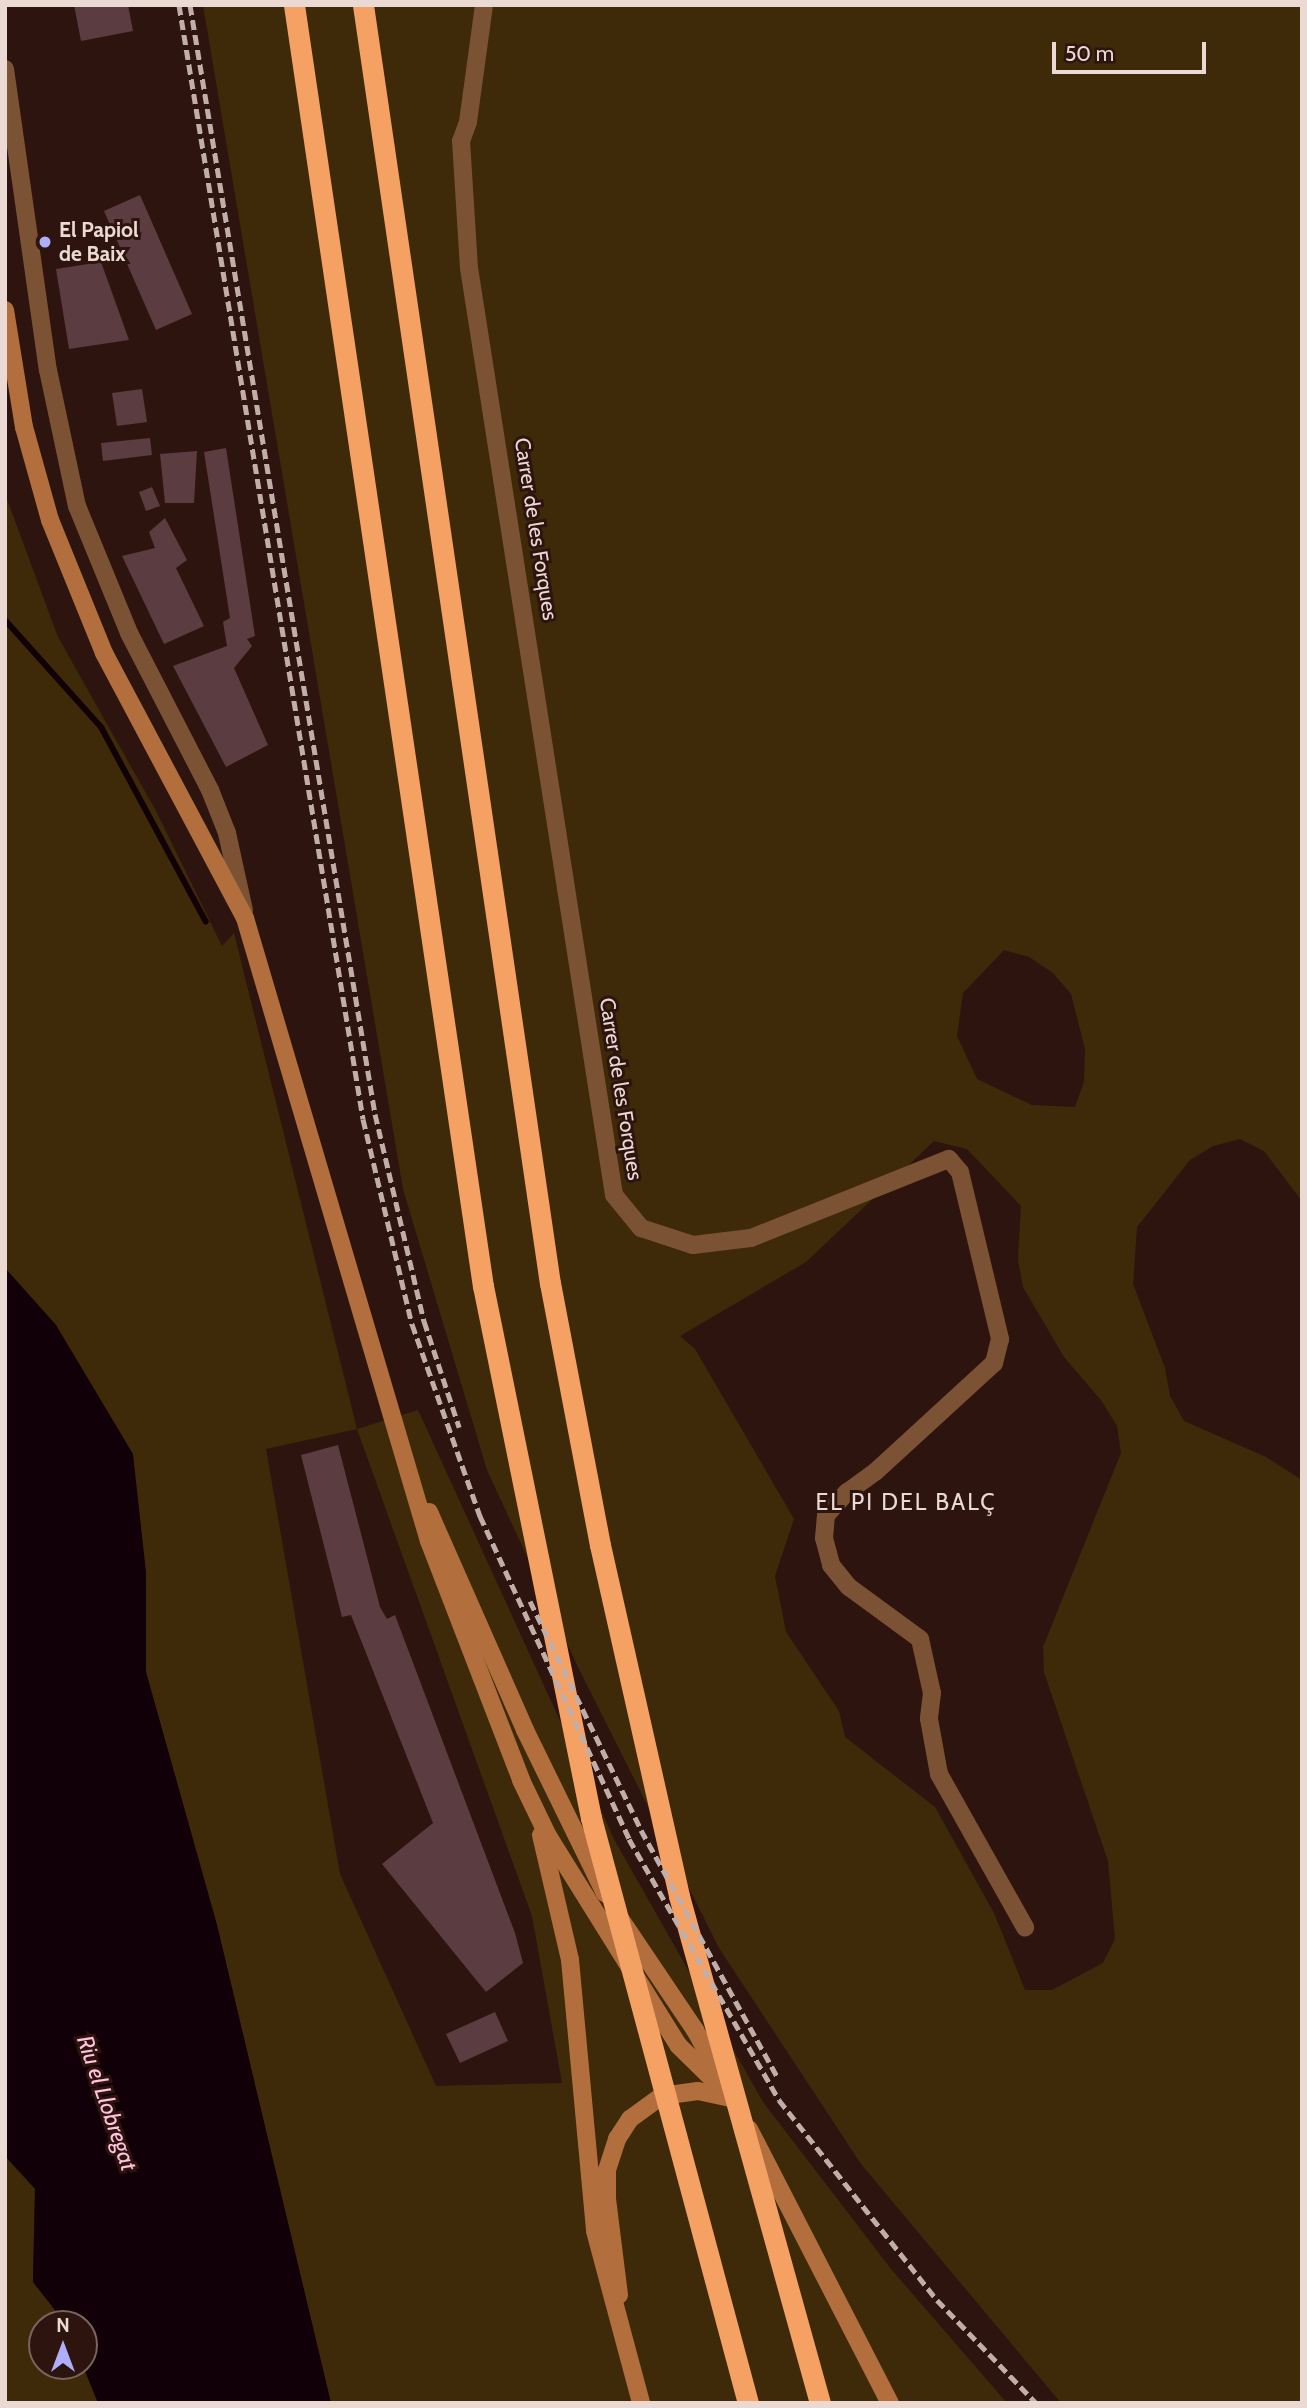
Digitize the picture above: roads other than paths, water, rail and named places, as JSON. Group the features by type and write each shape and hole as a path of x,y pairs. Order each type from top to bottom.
{"highway":[{"path":"294,5 483,1286 592,1818 747,2399"},
{"path":"362,5 550,1283 600,1545 679,1896 819,2400"}],"main road":[{"path":"5,310 31,458 74,587 245,918 272,999 335,1233 414,1480 429,1541 536,1814 570,1960 595,2231 641,2403"},
{"path":"414,1480 567,1822 615,1910 695,2030 733,2098 890,2403"},
{"path":"536,1814 678,2046 733,2098"},
{"path":"620,2318 607,2198 607,2170 617,2138 636,2113 662,2096 698,2091 733,2098"}],"street":[{"name":"Carrer de les Forques","path":"484,5 468,122 461,141 470,268 614,1195 641,1228 693,1245 751,1238 949,1159 960,1172 1000,1339 994,1363 875,1472 846,1492 826,1516 824,1538 831,1565 849,1587 920,1639 932,1693 929,1719 939,1774 1025,1927"},
{"path":"5,69 48,370 78,506 129,633 183,737 227,833 245,918"}],"water":[{"name":"Riu el Llobregat","path":"5,1268 56,1325 133,1454 146,1572 146,1672 217,1925 331,2403 98,2403 89,2380 98,2380 98,2310 55,2310 33,2282 35,2189 5,2156"}],"waterway":[{"path":"5,620 101,727 206,922"}],"railway":[{"path":"179,5 363,1119 412,1324 480,1516 629,1839 779,2100 937,2300 1036,2403"},
{"path":"190,5 375,1114 424,1321 459,1427"},
{"path":"530,1601 641,1830 777,2076"}],"place":[{"name":"El Papiol de Baix","path":"45,242"}],"district":[{"name":"EL PI DEL BALÇ","path":"906,1502"}]}
